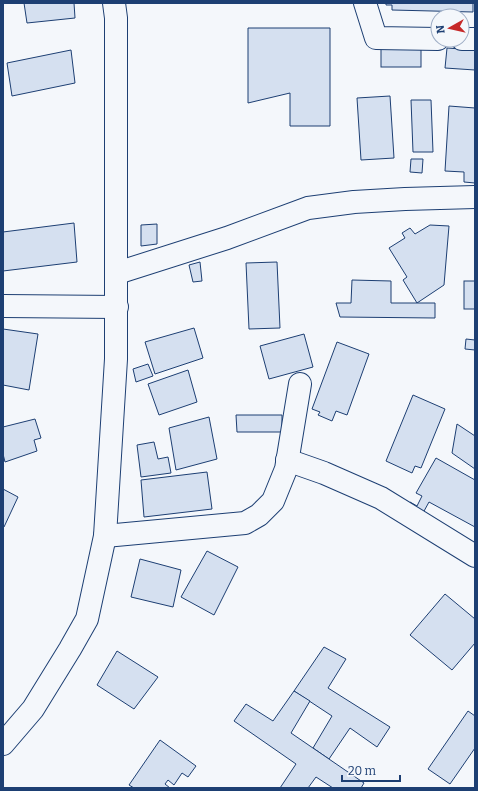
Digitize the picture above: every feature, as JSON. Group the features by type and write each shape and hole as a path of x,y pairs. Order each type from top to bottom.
{"street":[{"path":"3,744 33,709 70,650 87,619 106,536 116,359 117,307 116,18 114,3"},
{"path":"365,3 376,38 430,39"},
{"path":"117,273 226,238 308,208 354,202 475,197"},
{"path":"3,306 117,307"},
{"path":"106,536 245,523 259,515 272,501 286,469 300,384"},
{"path":"287,460 324,473 381,498 475,556"}],"building":[{"path":"24,3 74,3 75,18 27,23"},
{"path":"386,3 473,3 473,12 470,12 470,8 430,8 430,11 392,10 392,5 386,5"},
{"path":"248,28 330,28 330,126 290,126 290,93 248,103"},
{"path":"381,45 421,45 421,67 381,67"},
{"path":"447,48 475,50 475,70 445,68"},
{"path":"71,50 75,83 12,96 7,63"},
{"path":"390,96 394,158 361,160 357,98"},
{"path":"411,100 431,100 433,152 413,152"},
{"path":"449,106 475,108 475,183 464,182 464,172 445,171"},
{"path":"411,159 423,159 422,173 410,172"},
{"path":"74,223 77,262 3,271 3,232"},
{"path":"157,224 157,244 141,246 141,225"},
{"path":"430,225 449,226 444,285 417,303 403,280 407,277 389,248 405,238 402,233 410,228 415,234"},
{"path":"200,262 202,281 193,282 189,265"},
{"path":"277,262 280,328 249,329 246,263"},
{"path":"352,280 391,281 391,303 435,303 435,318 340,317 336,303 351,303"},
{"path":"464,281 475,281 475,309 464,309"},
{"path":"194,328 203,358 155,374 145,342"},
{"path":"3,329 38,334 29,390 3,385"},
{"path":"304,334 313,367 269,379 260,346"},
{"path":"466,339 475,340 475,350 465,349"},
{"path":"337,342 369,354 347,415 336,411 332,421 318,415 320,412 312,409"},
{"path":"148,364 153,376 136,382 133,369"},
{"path":"188,370 197,402 159,415 148,384"},
{"path":"413,395 445,409 421,468 415,466 412,473 386,461"},
{"path":"236,415 282,415 282,432 237,432"},
{"path":"209,417 217,459 176,470 169,428"},
{"path":"35,419 41,438 34,440 37,451 5,462 3,454 3,427"},
{"path":"457,424 475,436 475,469 452,453"},
{"path":"154,442 158,459 168,457 171,473 141,477 137,445"},
{"path":"436,458 475,480 475,527 429,502 423,513 409,505 410,502 417,506 422,496 416,493"},
{"path":"207,472 212,509 144,517 141,480"},
{"path":"3,489 18,497 4,527 3,526"},
{"path":"207,551 238,567 214,615 181,597"},
{"path":"140,559 181,570 173,607 131,597"},
{"path":"445,594 475,619 475,643 452,670 410,635"},
{"path":"324,647 346,659 328,688 390,727 377,747 350,728 329,759 313,748 332,716 294,691"},
{"path":"117,651 158,677 134,709 97,685"},
{"path":"294,691 310,701 291,733 364,783 361,788 333,788 316,777 308,788 280,788 296,764 234,721 246,704 273,721"},
{"path":"468,711 475,716 475,748 450,784 428,769"},
{"path":"160,740 196,766 188,777 182,773 174,785 168,780 165,784 170,788 134,788 129,785"}]}
